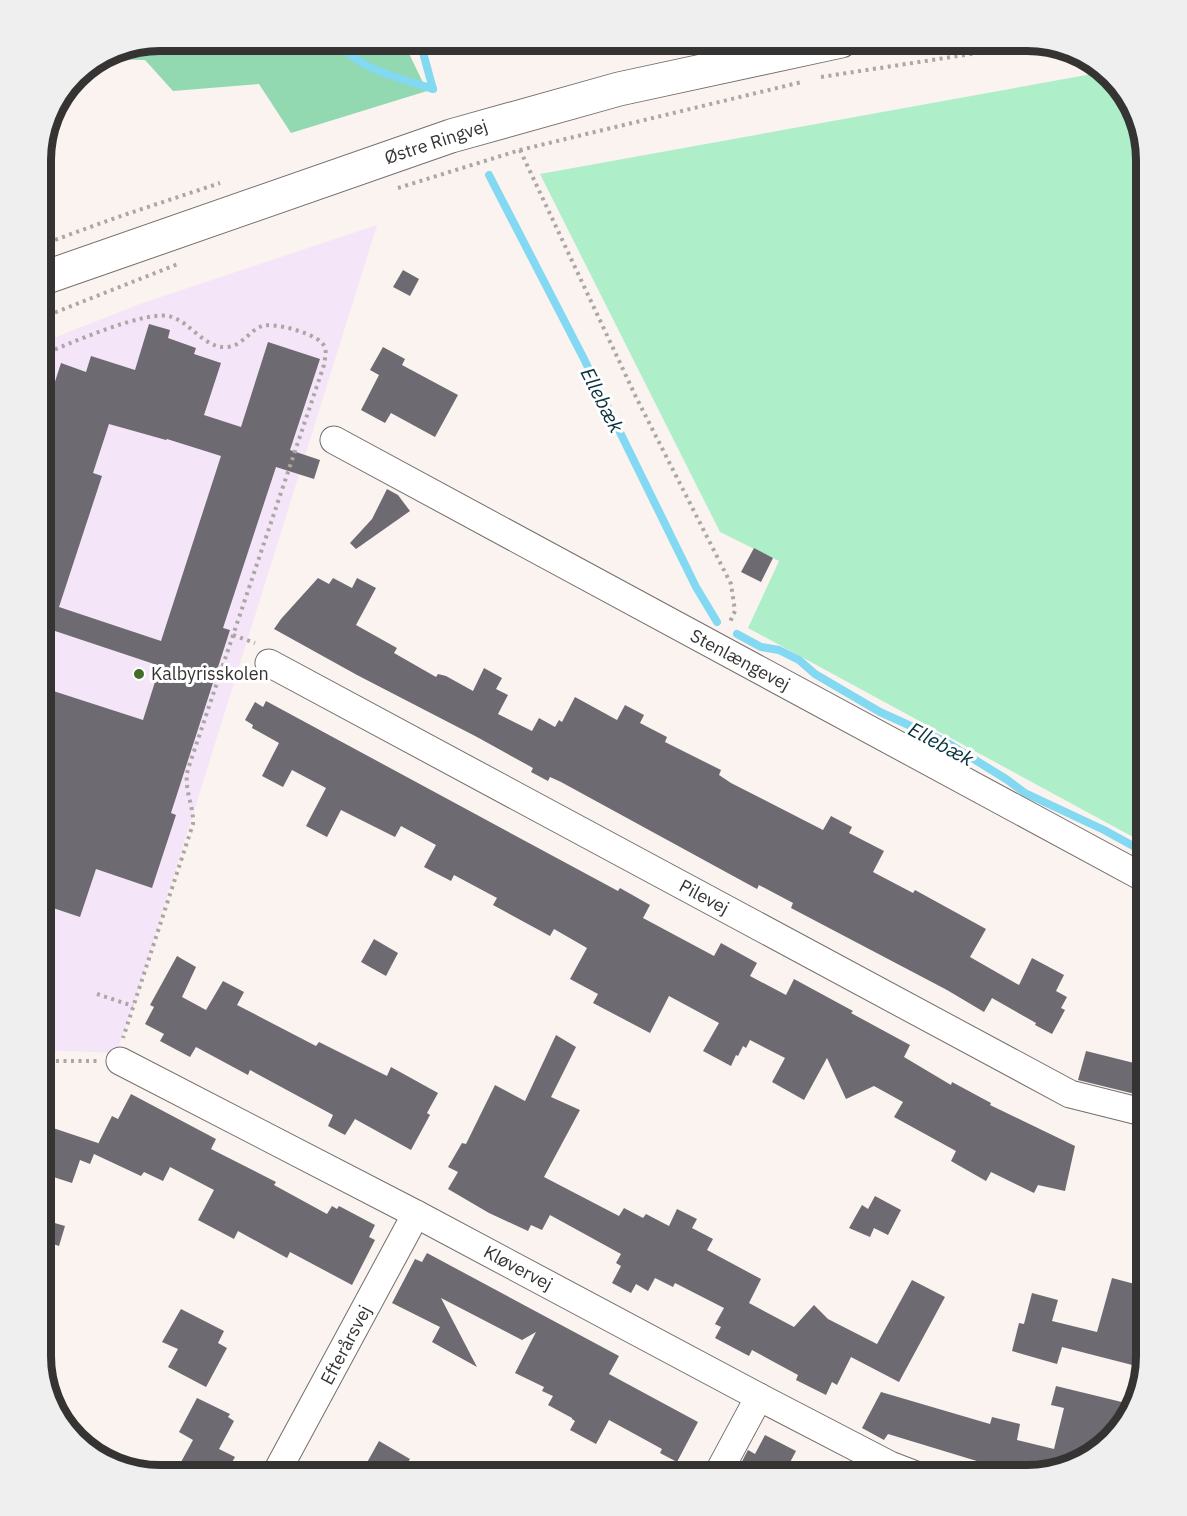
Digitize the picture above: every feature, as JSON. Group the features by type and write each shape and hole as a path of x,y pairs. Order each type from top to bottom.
{"street":[{"name":"Østre Ringvej","path":"51,276 451,136 619,89 795,51"},
{"name":"Stenlængevej","path":"334,440 1136,874"},
{"name":"Pilevej","path":"269,663 1070,1094 1136,1110"},
{"name":"Kløvervej","path":"120,1061 416,1214 890,1465"},
{"name":"Efterårsvej","path":"281,1465 416,1214"},
{"path":"723,1465 759,1397"}],"path":[{"path":"818,78 992,51"},
{"path":"391,190 520,150 807,81"},
{"path":"520,150 636,397 731,584 735,611 717,648"},
{"path":"51,314 182,263"},
{"path":"51,351 144,317 162,315 172,317 214,345 225,348 237,345 259,327 267,325 313,336 323,343 326,352 324,364 188,769 186,786 193,824 124,1032 120,1061 51,1061"},
{"path":"97,994 133,1006"}],"shaded area":[{"name":"Kalbyrisskolen","path":"377,225 133,1006 116,1053 51,1050 51,339 140,304"}],"green space":[{"path":"152,51 408,51 427,91 291,133 259,84 173,91 145,60 117,59"},
{"path":"1094,74 1109,88 1118,99 1130,125 1136,160 1136,839 748,628 779,561 720,532 540,174"}],"building":[{"path":"403,270 419,279 410,296 393,287"},
{"path":"149,324 170,330 168,338 196,348 194,354 221,363 204,415 241,427 268,342 320,359 290,450 320,460 314,479 276,467 223,628 230,630 171,813 176,815 152,888 96,869 80,917 51,907 51,690 143,720 160,666 52,630 51,633 51,394 61,363 86,372 91,356 135,370","holes":["109,424 221,456 161,641 59,607 102,476 93,473"]},
{"path":"383,347 405,359 402,365 458,395 435,437 391,413 385,423 361,410 379,375 370,370"},
{"path":"387,489 398,495 410,511 356,549 350,543 372,519"},
{"path":"754,548 773,558 761,582 741,572"},
{"path":"318,578 329,584 333,578 352,588 357,578 376,588 356,625 397,648 394,653 436,677 438,674 446,676 473,691 484,668 502,678 496,689 508,695 498,714 532,731 539,718 555,727 559,720 562,722 575,697 617,720 625,705 644,715 640,723 667,737 665,742 721,770 719,775 731,783 823,830 831,816 852,827 849,833 884,851 873,872 913,893 915,890 986,929 970,957 1019,985 1032,958 1064,975 1056,991 1067,997 1061,1008 1065,1010 1052,1034 992,998 984,1012 947,990 791,908 793,903 759,885 757,889 561,782 550,777 548,781 531,772 533,768 274,629"},
{"path":"266,701 618,891 620,888 650,905 643,918 714,956 721,943 757,963 750,976 786,995 794,979 853,1011 851,1013 910,1045 904,1057 951,1085 952,1082 991,1103 990,1105 1075,1146 1065,1191 1038,1185 1034,1193 991,1172 986,1181 951,1161 956,1151 894,1117 903,1102 874,1086 846,1099 827,1058 804,1100 772,1082 785,1058 750,1040 746,1048 743,1046 738,1056 736,1055 731,1066 703,1051 719,1023 669,996 650,1033 593,1003 598,994 570,979 587,948 554,929 550,936 493,905 497,898 454,875 451,881 424,867 436,845 401,826 395,837 341,810 327,837 306,826 326,788 292,770 283,787 262,776 279,743 252,728 253,725 245,720 255,702 263,707"},
{"path":"374,939 398,953 386,976 361,962"},
{"path":"177,956 196,967 182,997 206,1010 223,981 244,992 237,1005 316,1046 319,1042 387,1076 391,1067 438,1093 427,1113 430,1115 411,1150 355,1119 345,1135 328,1126 333,1115 250,1070 248,1075 196,1047 190,1057 160,1041 164,1034 145,1024 154,1007 150,1005"},
{"path":"556,1035 576,1047 551,1097 580,1110 544,1177 619,1216 624,1208 643,1218 646,1214 669,1226 677,1209 697,1219 692,1228 713,1239 707,1250 761,1279 749,1303 794,1327 814,1305 828,1319 877,1344 912,1280 945,1297 899,1382 851,1357 837,1385 832,1382 826,1395 796,1380 798,1375 752,1350 749,1356 715,1338 721,1327 715,1324 724,1308 675,1283 673,1287 655,1278 648,1291 636,1284 631,1293 612,1283 621,1266 616,1263 621,1254 550,1215 542,1230 531,1225 528,1231 489,1213 448,1189 458,1172 448,1167 462,1143 466,1144 495,1085 525,1101"},
{"path":"1086,1051 1136,1064 1135,1094 1078,1080"},
{"path":"131,1094 216,1139 211,1149 276,1182 274,1185 327,1214 332,1206 337,1209 339,1206 375,1225 369,1237 375,1240 352,1285 290,1252 287,1258 238,1231 234,1239 198,1220 214,1190 170,1167 163,1181 144,1172 141,1176 94,1154 90,1164 80,1160 72,1183 51,1176 51,1127 98,1144 112,1116 118,1119"},
{"path":"875,1196 901,1210 888,1235 874,1228 870,1237 849,1228 862,1205 868,1209"},
{"path":"51,1222 65,1226 59,1246 51,1243"},
{"path":"427,1253 619,1356 609,1374 698,1422 677,1462 660,1453 662,1449 609,1420 596,1444 570,1430 575,1421 548,1405 553,1396 542,1391 544,1387 515,1373 536,1332 522,1340 441,1298 477,1367 432,1342 440,1327 392,1303 415,1259 422,1262"},
{"path":"1112,1278 1136,1284 1136,1366 1062,1347 1057,1364 1012,1351 1019,1323 1024,1324 1032,1293 1058,1300 1052,1321 1097,1332"},
{"path":"181,1309 224,1331 218,1343 227,1348 206,1387 168,1367 178,1349 162,1342"},
{"path":"1056,1386 1125,1403 1109,1428 1088,1447 1062,1459 1035,1465 993,1465 888,1434 884,1440 862,1428 881,1392 990,1424 992,1417 1020,1424 1017,1440 1054,1449 1064,1408 1051,1405"},
{"path":"197,1398 230,1414 228,1417 234,1421 219,1449 235,1457 231,1465 179,1465 193,1440 179,1432"},
{"path":"765,1435 796,1451 789,1465 740,1465 748,1450 755,1454"},
{"path":"379,1441 410,1459 406,1465 366,1465"}],"waterway":[{"name":"Ellebæk","path":"346,51 380,72 433,89"},
{"path":"423,51 433,89"},
{"name":"Ellebæk","path":"489,175 583,357 696,587 717,622"},
{"name":"Ellebæk","path":"737,634 761,647 779,650 799,660 815,674 880,712 946,742 1025,793 1136,848"}],"place":[{"name":"Kalbyrisskolen","path":"139,674"}]}
